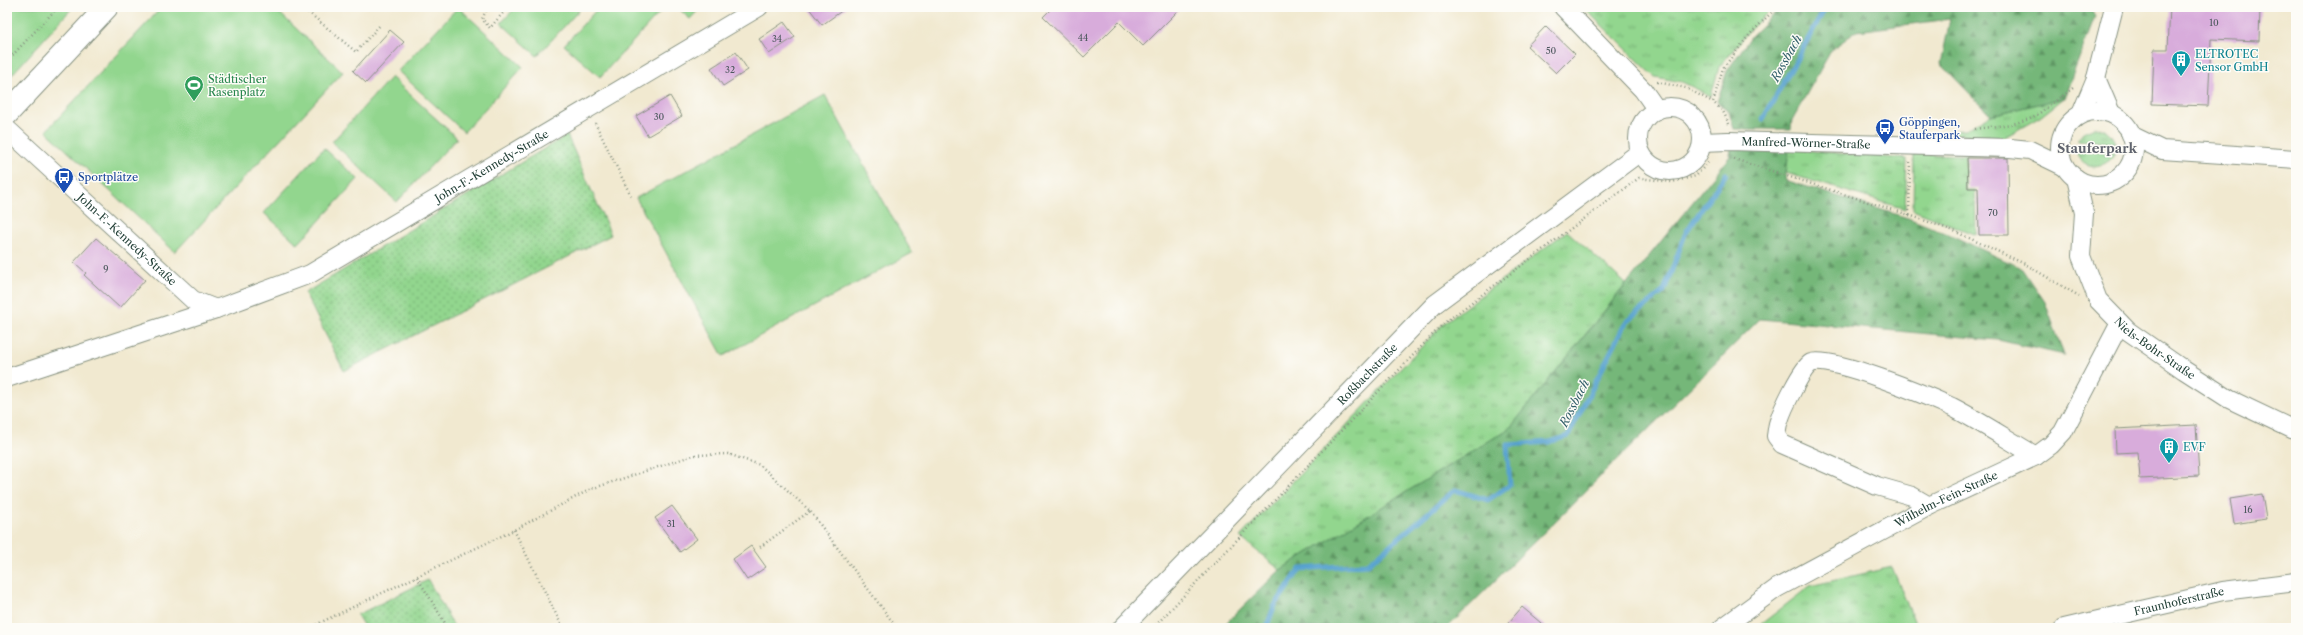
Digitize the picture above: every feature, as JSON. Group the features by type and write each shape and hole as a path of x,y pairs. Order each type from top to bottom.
{"main road":[{"path":"7,114 107,7"}],"street":[{"name":"John-F.-Kennedy-Straße","path":"7,378 216,309 310,274 759,7"},
{"path":"1563,7 1643,90 1657,110"},
{"path":"2081,114 2096,75 2114,7"},
{"path":"2096,75 2110,113"},
{"path":"1668,107 1679,108 1689,113 1696,121 1701,132 1702,142 1699,153 1685,168 1675,171 1664,171 1654,167 1646,161 1640,152 1638,142 1642,123 1648,115 1657,110 1668,107"},
{"path":"2070,172 2060,152 2061,137 2069,124 2081,114 2090,111 2110,113 2120,119 2131,135 2133,156 2129,165 2115,180 2105,183 2084,213"},
{"name":"John-F.-Kennedy-Straße","path":"7,129 193,300 216,309"},
{"path":"2131,135 2162,150 2296,160"},
{"name":"Manfred-Wörner-Straße","path":"2030,150 2061,137"},
{"name":"Manfred-Wörner-Straße","path":"1702,142 1727,149 1910,147 2010,148 2030,150 2095,184 2105,183"},
{"path":"2129,165 2162,150"},
{"name":"Roßbachstraße","path":"1122,628 1435,304 1640,152"},
{"name":"Niels-Bohr-Straße","path":"2070,172 2084,213 2081,256 2098,300 2120,323 2147,344 2229,399 2296,431"},
{"name":"Wilhelm-Fein-Straße","path":"1722,628 1777,588 1929,506 2036,456 2051,445 2063,432 2120,323"},
{"path":"1929,506 1912,496 1877,486 1782,444 1776,436 1778,421 1803,372 1810,364 1821,361 1846,367 1952,407 2036,456"},
{"name":"Fraunhoferstraße","path":"2064,628 2223,591 2296,582"}],"path":[{"path":"7,61 58,7"},
{"path":"302,7 356,52 381,24"},
{"path":"488,7 482,19 490,28 508,7"},
{"path":"1713,102 1723,68 1750,34 1778,7"},
{"path":"1967,130 2012,124 2033,118 2070,90 2096,75"},
{"path":"1643,90 1658,82 1686,88 1713,102 1724,111 1730,126 1727,149"},
{"path":"588,109 631,196"},
{"path":"1909,214 1910,147"},
{"path":"1727,149 1954,231 2025,264 2075,295 2098,300"},
{"path":"1153,628 1444,323 1639,178 1672,182 1696,176 1709,160 1727,149"},
{"path":"309,628 514,530 591,489 694,455 728,454 760,465 810,511 897,628"},
{"path":"760,547 810,511"},
{"path":"514,530 563,628"},
{"path":"417,577 448,628"}],"green space":[{"path":"7,7 73,7 7,80"},
{"name":"Städtischer Rasenplatz","path":"162,7 273,7 343,72 175,252 46,131"},
{"path":"458,7 523,67 464,132 398,71"},
{"path":"516,7 582,7 537,56 501,23"},
{"path":"599,7 664,8 600,77 564,45"},
{"path":"677,7 701,7 690,19"},
{"path":"1583,7 1773,7 1748,32 1719,67 1711,96 1682,82 1655,77"},
{"path":"1781,7 2090,7 2095,16 2064,98 1991,115 1941,64 1950,19 1857,31 1832,49 1792,120 1791,129 1734,129 1729,111 1717,102 1727,71 1752,35"},
{"path":"391,77 457,138 397,202 332,142"},
{"path":"825,95 912,253 723,356 636,198"},
{"path":"2064,98 2040,117 2005,137 1947,134 1947,131 1965,130 1991,115"},
{"path":"2095,127 2108,131 2113,136 2116,143 2077,140 2083,132"},
{"path":"567,135 611,235 344,371 305,293"},
{"path":"324,148 358,179 298,244 264,213"},
{"path":"1731,148 1789,149 1785,180 1908,218 1953,236 2023,269 2045,302 2064,355 1998,340 1760,319 1447,628 1221,628 1280,570 1510,428 1730,156"},
{"path":"1789,149 1907,159 1905,209 1786,173"},
{"path":"2077,151 2115,153 2106,163 2094,166 2089,165 2079,158"},
{"path":"1914,154 1966,155 1965,190 1975,190 1976,235 1913,210"},
{"path":"1567,231 1626,284 1510,428 1280,570 1240,537 1444,323"},
{"path":"1892,567 1917,628 1756,628 1810,586"},
{"path":"428,580 455,628 365,628 357,615"}],"building":[{"path":"808,7 847,7 822,25"},
{"path":"1053,7 1182,7 1143,46 1119,22 1084,57 1043,17"},
{"path":"2170,7 2260,7 2259,41 2211,39 2208,106 2152,104 2154,49 2168,49"},
{"path":"784,22 795,37 769,54 759,39"},
{"path":"1546,26 1575,54 1556,73 1527,46"},
{"path":"390,30 404,42 366,83 353,71"},
{"path":"736,52 748,70 723,86 711,68"},
{"path":"670,96 682,116 648,136 636,116"},
{"path":"1967,158 2008,158 2009,235 1979,235 1978,188 1968,188"},
{"path":"96,238 145,280 120,308 84,275 86,273 74,262"},
{"name":"EVF","path":"2196,425 2199,476 2140,479 2138,452 2116,453 2115,429"},
{"path":"2262,494 2266,519 2234,524 2230,499"},
{"path":"672,506 697,539 680,552 655,518"},
{"path":"751,546 766,567 747,580 733,559"},
{"path":"1522,607 1547,628 1504,628"}],"waterway":[{"name":"Rossbach","path":"1763,119 1826,7"},
{"name":"Rossbach","path":"1266,628 1274,607 1300,569 1368,564 1455,490 1488,500 1510,485 1507,445 1550,442 1568,436 1626,322 1664,291 1686,232 1726,174"}],"place":[{"name":"ELTROTEC Sensor GmbH","path":"2181,77"},
{"name":"Städtischer Rasenplatz","path":"194,102"},
{"name":"Göppingen, Stauferpark","path":"1885,145"},
{"name":"Sportplätze","path":"64,194"},
{"name":"EVF","path":"2169,464"}],"district":[{"name":"Stauferpark","path":"2097,148"}]}
